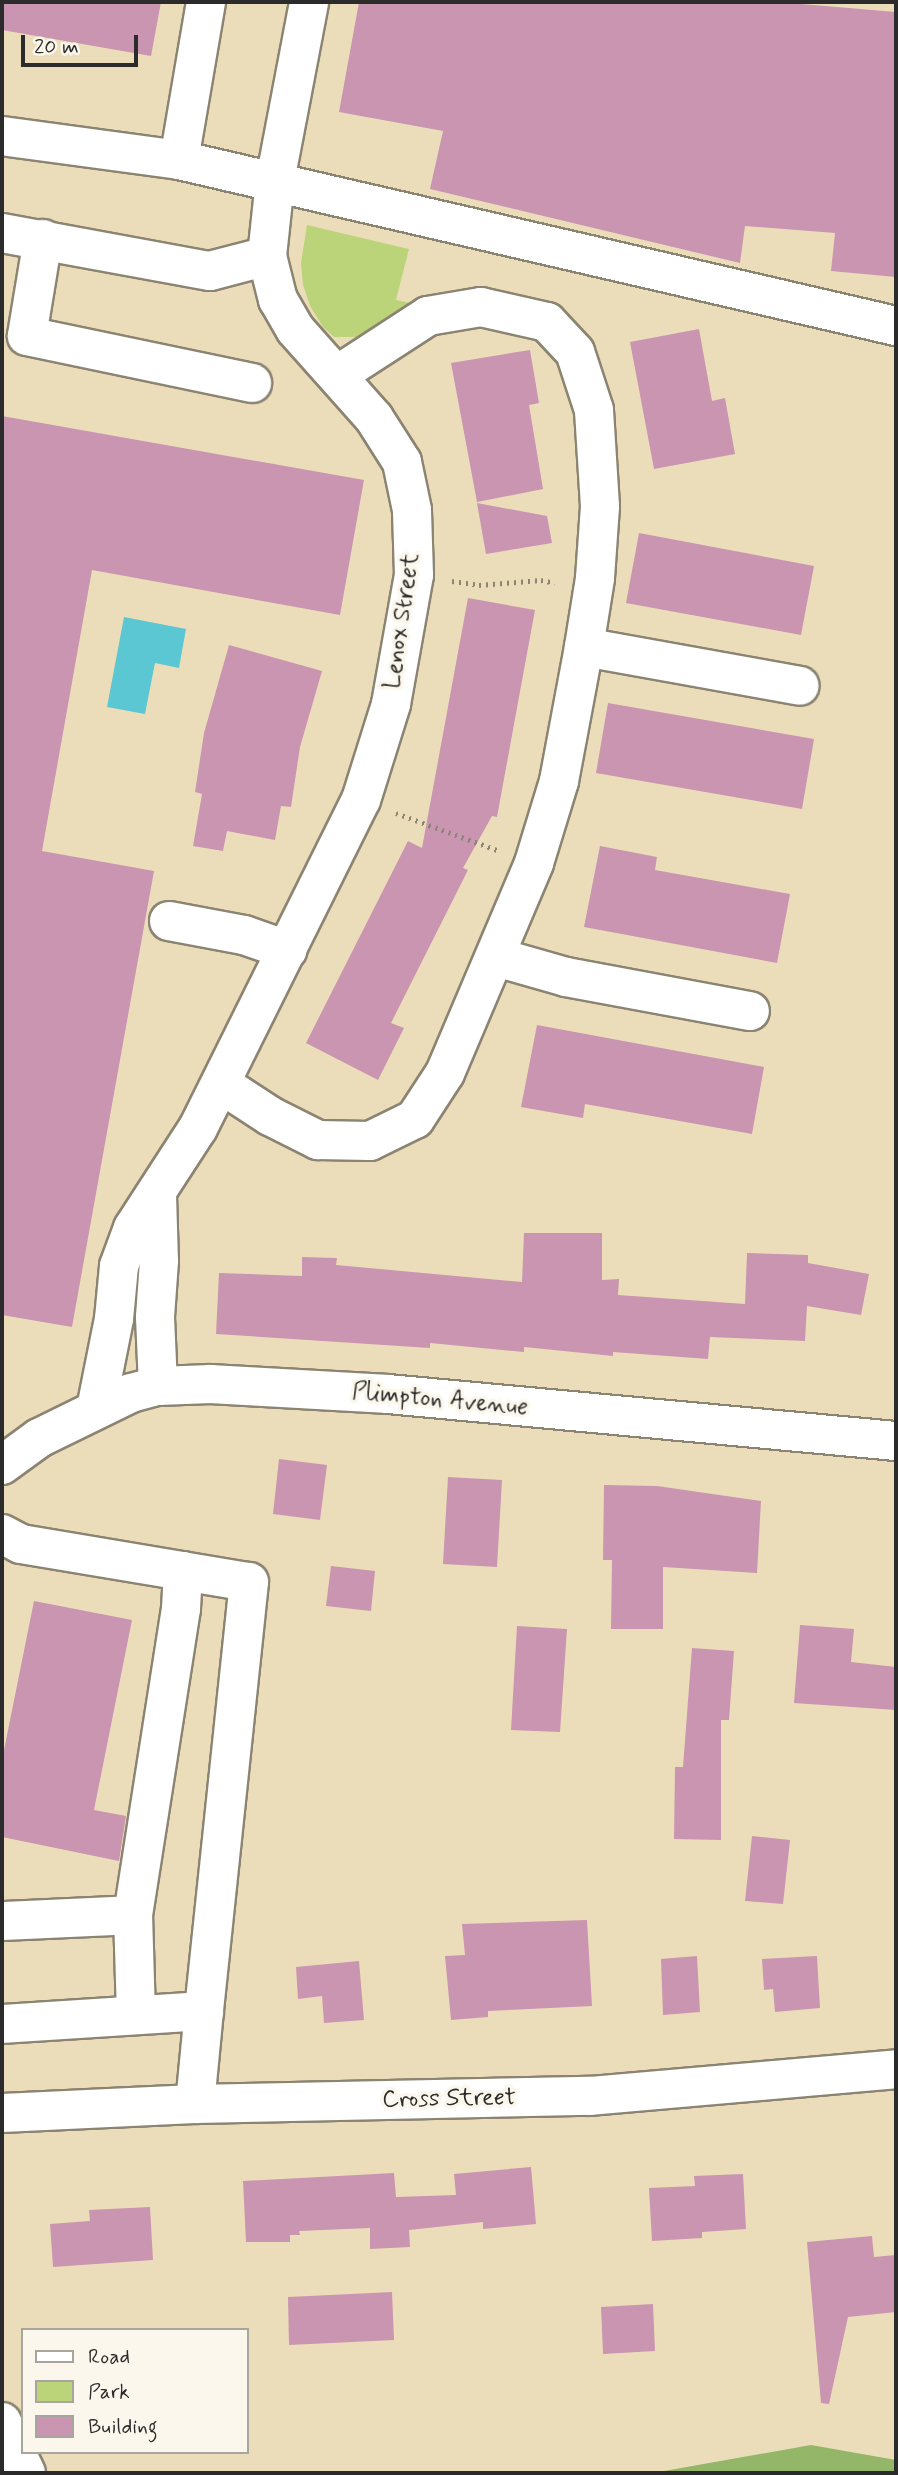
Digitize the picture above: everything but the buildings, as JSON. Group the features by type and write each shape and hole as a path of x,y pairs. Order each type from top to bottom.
{"street":[{"path":"179,160 206,2"},
{"name":"Lenox Street","path":"96,1409 114,1319 119,1266 133,1228 157,1195 198,1128 359,806 391,704 414,575 412,510 402,462 374,418 295,328 283,310 267,256 275,181 309,2"},
{"path":"2,136 179,160 896,326"},
{"path":"2,233 210,271 267,256"},
{"path":"43,239 27,336 252,383"},
{"path":"221,1084 270,1116 318,1140 370,1141 415,1119 445,1073 534,863 559,781 584,647 593,589 600,506 594,410 575,352 547,322 481,307 428,316 337,375"},
{"path":"584,647 800,686"},
{"path":"169,921 244,935 287,950"},
{"path":"496,957 566,977 750,1011"},
{"path":"157,1195 159,1261 155,1317 158,1387"},
{"name":"Plimpton Avenue","path":"2,1465 39,1438 131,1393 158,1387 211,1384 388,1394 896,1441"},
{"path":"2,1534 21,1544 249,1582 195,2104"},
{"path":"135,2015 133,1915 181,1609 183,1571"},
{"path":"2,1921 133,1915"},
{"path":"2,2024 204,2011"},
{"name":"Cross Street","path":"2,2113 195,2104 590,2096 896,2069"},
{"path":"2,2422 26,2473"}],"path":[{"path":"414,575 479,585 541,580 593,589"},
{"path":"435,827 534,863"}],"green space":[{"path":"307,225 409,249 396,300 410,303 410,309 360,337 334,337 323,327 310,306 303,285 301,263"},
{"path":"811,2445 896,2460 896,2473 653,2473"}],"water":[{"path":"124,617 186,629 179,668 155,663 145,714 107,707"}]}
